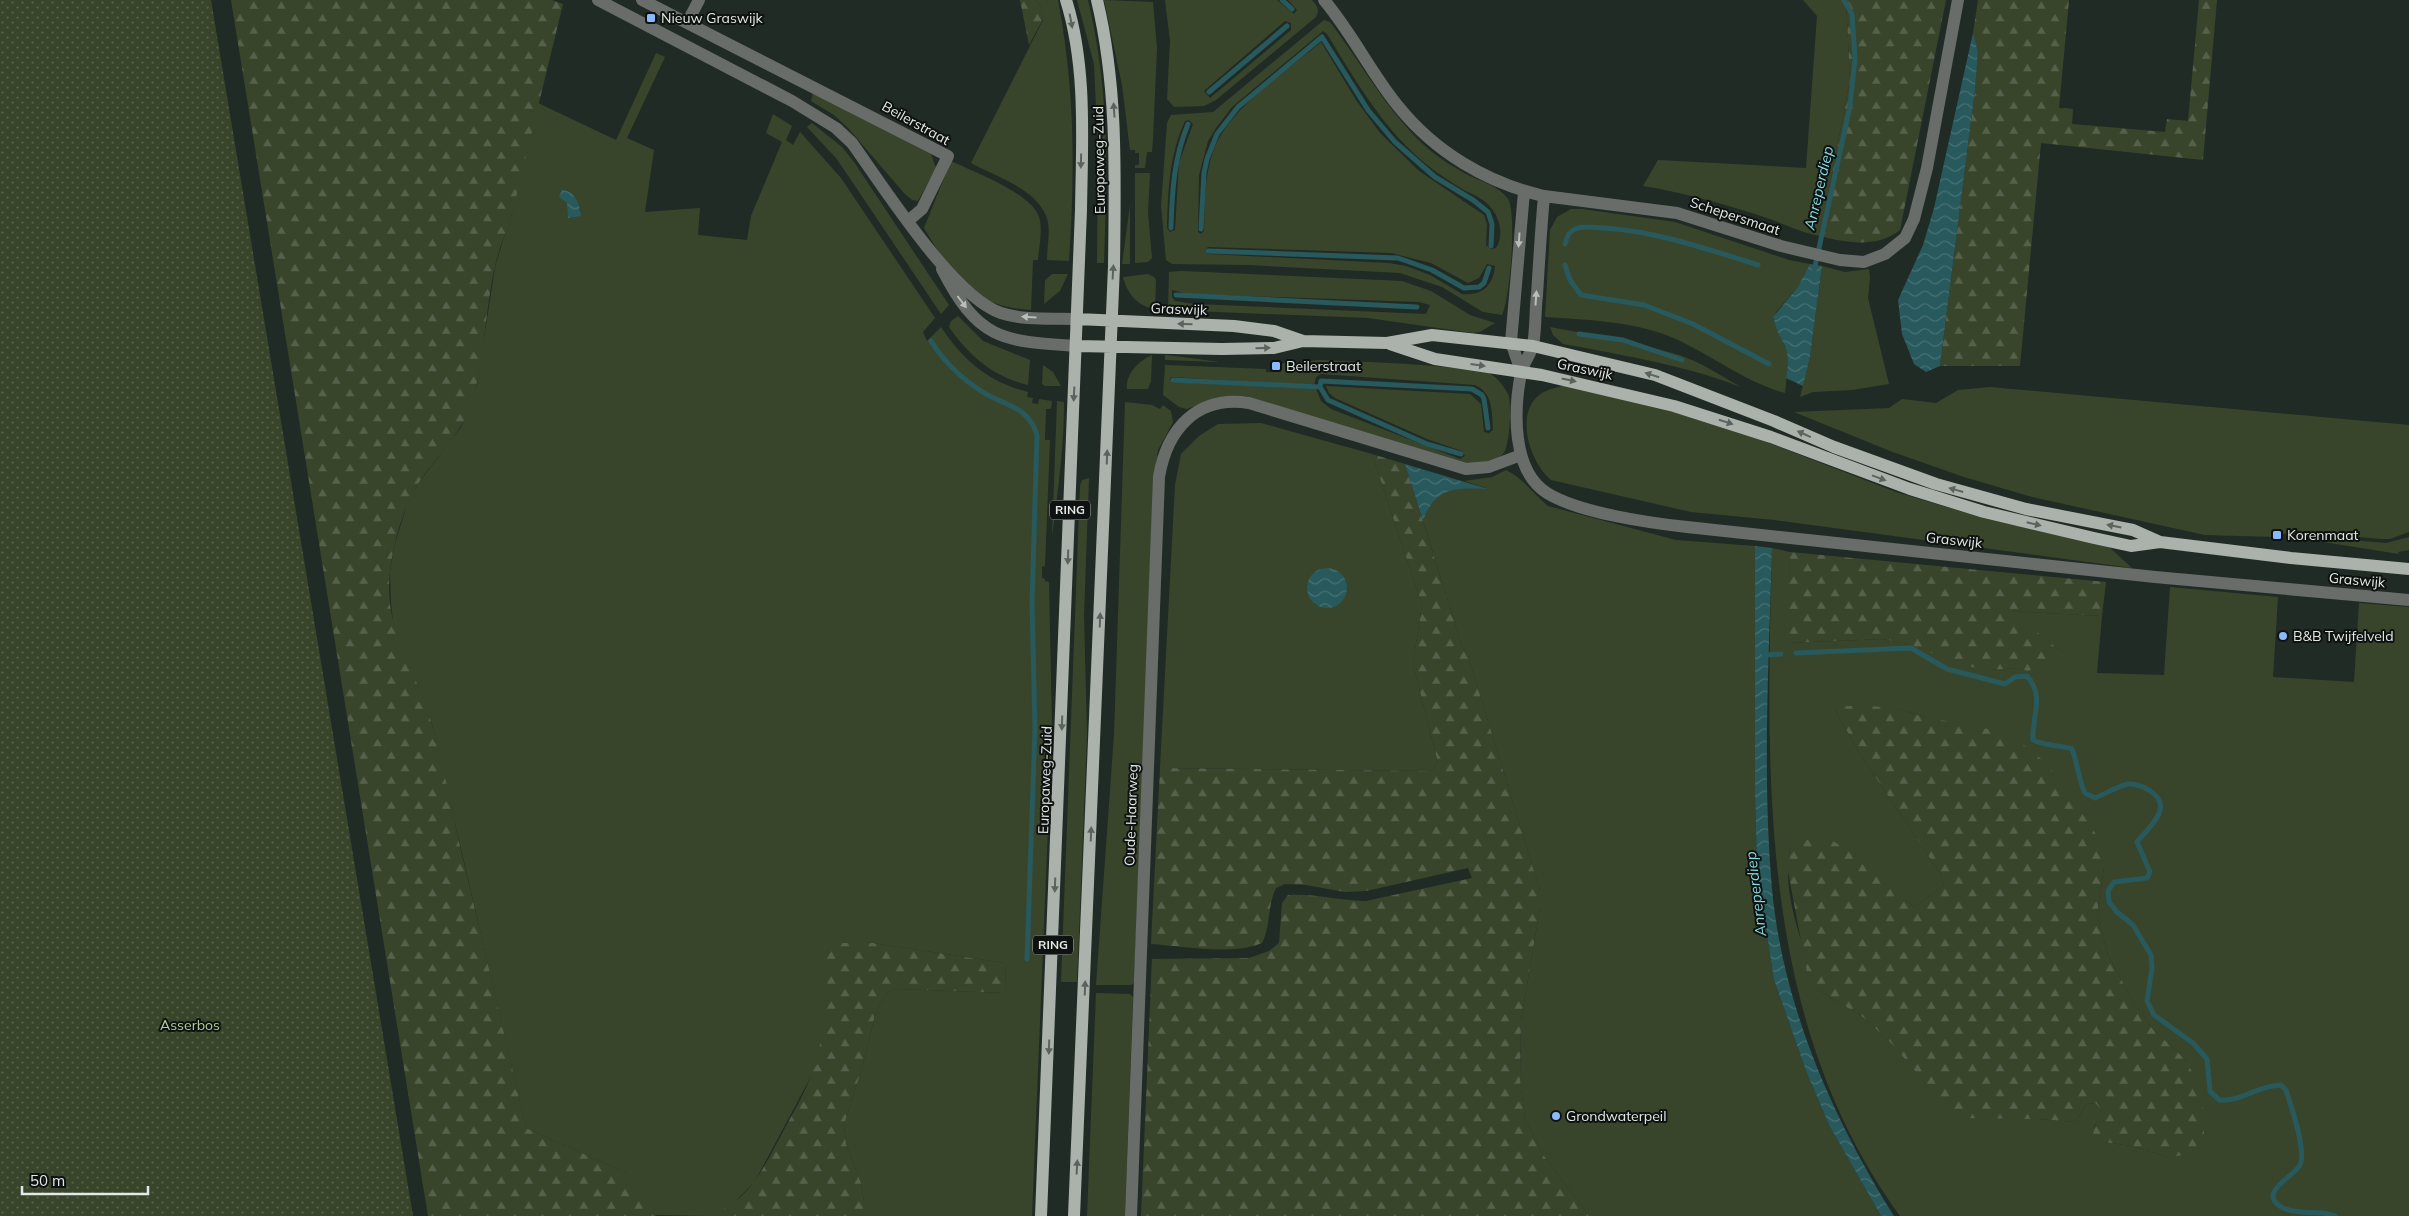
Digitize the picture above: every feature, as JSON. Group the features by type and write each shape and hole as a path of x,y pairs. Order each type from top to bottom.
{"main road":[{"name":"Europaweg-Zuid","path":"1041,1216 1078,319 1081,106 1075,42 1066,0"},
{"name":"Europaweg-Zuid","path":"1074,1216 1112,321 1116,167 1110,65 1097,0"},
{"path":"1078,319 1112,321"},
{"name":"Graswijk","path":"1112,321 1234,326 1274,331 1303,341"},
{"name":"Graswijk","path":"1110,348 1266,348 1303,341 1387,343 1432,335 1511,342 1533,346 1655,376 1774,421 1834,448 1936,484 2026,509 2133,530 2160,542"},
{"name":"Graswijk","path":"1387,343 1435,359 1521,371 1612,390 1682,408 1771,437 1910,489 1984,512 2131,546 2160,542 2291,558 2409,569"},
{"path":"1077,346 1110,348"}],"street":[{"path":"598,0 792,101 836,128 852,143 938,260 962,303 980,323 992,332 1011,340 1077,346"},
{"name":"Beilerstraat","path":"642,0 948,156 922,209 908,221"},
{"path":"687,23 699,0"},
{"name":"Schepersmaat","path":"1324,0 1346,28 1398,106 1425,135 1450,155 1484,176 1524,192 1677,213 1802,252 1840,260 1864,262 1885,254 1905,238 1914,219 1927,168 1958,0"},
{"path":"792,101 803,82"},
{"path":"1511,342 1519,231 1524,192"},
{"path":"1533,346 1544,196"},
{"path":"938,260 992,310 1018,317 1078,319"},
{"name":"Graswijk","path":"1511,342 1521,371"},
{"name":"Graswijk","path":"1533,346 1521,371 1517,419 1521,455 1530,475 1546,492 1569,502 1651,523 2155,578 2409,600"},
{"name":"Oude-Haarweg","path":"1131,1216 1159,477 1162,460 1169,442 1184,422 1210,405 1235,401 1249,403 1466,469 1489,467 1521,455"}],"green space":[{"name":"Asserbos","path":"0,0 211,0 413,1216 0,1216"},
{"path":"231,0 552,0 563,4 509,226 495,266 482,355 473,398 464,421 420,481 409,502 400,524 394,548 389,593 396,632 426,705 432,725 526,1128 626,1173 656,1216 428,1216"},
{"path":"1020,0 1035,0 1040,6 1043,19 1029,45"},
{"path":"1035,0 1058,0 1064,33 1071,98 1073,162 1069,261 1047,260 1048,222 1044,211 1037,201 1005,179 971,163 1043,20 1040,6"},
{"path":"1077,0 1088,0 1104,99 1106,195 1104,263 1097,263 1098,151 1094,64"},
{"path":"1104,0 1153,2 1157,49 1153,139 1152,152 1147,152 1145,168 1135,168 1135,165 1139,165 1139,153 1135,153 1135,150 1130,150 1122,85"},
{"path":"1165,0 1277,0 1294,14 1297,10 1288,0 1312,0 1318,10 1316,17 1216,100 1204,106 1174,107 1167,99 1170,41","holes":["1285,21 1291,23 1291,30 1210,98 1204,91"]},
{"path":"1803,0 1846,0 1850,80 1820,236 1723,204 1643,186 1658,160 1806,168 1817,16"},
{"path":"1846,0 1946,0 1900,230 1882,240 1872,242 1841,241 1820,236 1850,80"},
{"path":"1978,0 2069,0 2059,108 2073,109 2072,124 2165,132 2167,119 2188,121 2199,0 2217,0 2203,160 2041,143 2020,366 1940,366 1975,90 1978,52 1973,33"},
{"path":"1324,20 1330,22 1386,102 1425,146 1455,168 1494,187 1508,199 1511,207 1512,238 1508,293 1502,315 1483,312 1442,287 1400,273 1248,265 1172,264 1166,260 1161,206 1167,123 1171,115 1213,112","holes":["1323,31 1327,34 1371,104 1396,136 1431,168 1459,187 1483,200 1492,209 1500,228 1500,238 1496,248 1491,249 1486,245 1487,224 1484,215 1419,171 1380,133 1356,100 1321,42 1244,106 1220,136 1208,171 1204,231 1201,234 1198,232 1199,175 1208,141 1216,128 1232,107","1189,120 1193,124 1179,163 1175,230 1170,232 1167,228 1170,173 1185,121","1208,247 1391,253 1431,263 1468,283 1479,278 1487,264 1495,266 1492,279 1485,288 1475,293 1462,294 1430,275 1406,266 1389,263 1208,254 1205,250"]},
{"path":"656,53 665,57 627,138 654,150 645,212 700,208 698,235 747,240 751,216 782,142 766,133 773,114 792,126 786,140 793,145 800,132 841,178 935,318 923,332 927,341 941,327 958,350 989,376 1014,388 1028,392 1027,397 1033,398 1032,403 1038,404 1039,399 1052,401 1051,409 1046,409 1045,440 1050,440 1045,566 1042,567 1042,578 1049,582 1052,729 1032,1216 864,1216 861,1183 846,1144 844,1125 863,1065 876,1011 888,992 896,989 1006,993 1005,963 866,942 825,1004 822,1036 814,1071 755,1181 732,1205 721,1212 707,1216 653,1215 626,1173 526,1128 432,724 394,631 390,572 394,547 408,501 420,481 461,427 477,384 495,267 509,226 538,103 616,140","holes":["567,190 574,196 581,211 568,208"]},
{"path":"813,93 931,154 936,168 918,201 912,200 904,193 848,128 834,115 811,101"},
{"path":"812,123 842,147 854,162 949,305 941,314 836,158 807,127"},
{"path":"951,161 987,177 1014,192 1034,208 1039,217 1041,227 1038,260 1033,260 1031,310 993,302 978,295 966,286 944,261 924,228"},
{"path":"1135,173 1150,173 1148,213 1152,258 1148,262 1135,263"},
{"path":"1130,205 1130,264 1122,264"},
{"path":"1571,209 1675,222 1789,260 1810,264 1797,288 1776,312 1773,320 1789,355 1785,393 1743,376 1690,346 1660,333 1612,322 1545,317 1550,230 1557,217"},
{"path":"1822,266 1845,272 1869,269 1868,298 1889,384 1852,390 1813,392 1800,397 1810,357"},
{"path":"1169,272 1402,281 1431,291 1470,315 1495,323 1480,332 1473,333 1368,318 1168,310","holes":["1172,290 1188,294 1419,302 1430,305 1426,314 1195,304 1175,301 1172,297"]},
{"path":"1052,274 1068,274 1060,291 1044,304 1045,280"},
{"path":"1148,274 1156,280 1155,309 1143,305 1134,298 1127,288 1123,277"},
{"path":"958,316 983,341 1030,360 1028,385 1004,377 974,356 949,327 951,321"},
{"path":"1550,327 1631,343 1679,355 1703,365 1741,387 1675,367 1563,344 1553,335"},
{"path":"1152,355 1151,381 1148,389 1127,389 1128,378 1134,368"},
{"path":"1165,355 1167,355 1220,362 1165,360"},
{"path":"1321,360 1421,365 1475,369 1487,372 1494,376 1508,394 1510,425 1505,450 1498,458 1487,462 1456,462 1246,396 1216,398 1187,409 1179,407 1163,395 1165,365 1266,369 1266,372 1274,372 1277,364","holes":["1321,374 1475,385 1485,393 1490,404 1493,430 1489,433 1484,432 1481,404 1470,394 1326,386 1329,393 1335,398 1427,439 1462,451 1465,456 1460,459 1331,409 1321,401 1316,389 1172,382 1170,379 1171,377 1314,385 1316,377"]},
{"path":"1043,365 1053,372 1061,386 1045,386 1042,384"},
{"path":"1569,385 1658,405 1756,438 1896,492 1983,518 2108,546 2132,568 1774,520 1691,512 1551,480 1538,465 1533,455 1527,434 1528,412 1532,403 1539,395 1554,388"},
{"path":"1990,387 2409,425 2409,532 2390,539 2297,531 2297,535 2277,533 2276,537 2205,535 2032,497 1964,477 1890,451 1794,412 1889,408 1902,399 1936,403 1958,390"},
{"path":"1057,401 1064,402 1064,419 1052,536"},
{"path":"1125,402 1152,405 1160,409 1163,405 1171,411 1173,422 1158,450 1154,481 1134,983 1131,985 1096,985 1114,735"},
{"path":"1261,423 1372,454 1422,605 1413,664 1438,763 1431,771 1160,768 1175,485 1181,454 1199,436 1218,424","holes":["1345,579 1346,587 1343,599 1339,604 1328,607 1314,604"]},
{"path":"1372,454 1405,464 1462,646 1469,659 1540,891 1540,908 1521,1020 1520,1079 1525,1119 1542,1153 1589,1216 1141,1216 1152,959 1249,958 1269,951 1279,943 1282,903 1288,895 1308,895 1366,901 1472,878 1468,868 1366,891 1345,892 1306,885 1285,884 1276,888 1273,895 1267,930 1262,943 1250,947 1222,950 1151,944 1160,768 1431,771 1438,763 1413,664 1422,605"},
{"path":"1506,470 1523,482 1548,506 1676,540 1755,546 1755,795 1757,871 1774,980 1806,1071 1829,1125 1881,1216 1589,1216 1542,1153 1525,1119 1520,1080 1521,1020 1540,908 1540,891 1469,659 1462,646 1423,521 1431,505 1443,492 1458,487 1486,488 1464,481 1492,477"},
{"path":"1089,478 1084,615 1087,736 1077,982 1061,982 1080,486 1082,480"},
{"path":"2304,536 2386,543 2409,537 2409,550 2398,552 2399,554 2304,539"},
{"path":"1772,548 1790,552 1788,643 1882,639 1908,644 1989,670 2020,668 2027,671 2063,653 2010,611 2102,616 2097,673 2164,675 2170,587 2278,597 2273,677 2354,682 2359,603 2409,607 2409,1216 1900,1216 1853,1141 1819,1062 1796,980 1780,895 1772,809 1770,635","holes":["1835,707 1898,709 1930,718 2104,867 2097,915 2108,955 2130,996 2151,1027 2187,1061 2169,1157 2131,1146 2104,1142 2094,1127 2101,1109 2095,1103 2087,1104 2075,1122 2039,1119 1893,1045 1864,1018 1817,989 1800,938 1791,902 1788,866 1790,849 1823,837 1840,845 1914,907 1944,885 1940,873 1862,757"]},
{"path":"1790,552 2106,582 2102,616 2011,611 2063,653 2061,660 2027,671 2020,668 1989,670 1966,666 1908,644 1882,639 1787,643"},
{"path":"1862,705 1898,709 1930,718 2009,733 2045,762 2073,798 2099,839 2104,867 2097,915 2108,955 2130,996 2151,1027 2187,1061 2200,1090 2204,1116 2204,1135 2195,1149 2185,1155 2169,1157 2131,1146 2104,1142 2093,1135 2101,1109 2095,1103 2087,1104 2075,1122 2039,1119 1963,1118 1946,1107 1893,1045 1864,1018 1817,989 1808,978 1787,866 1790,849 1806,840 1814,838 1822,837 1831,840 1855,856 1914,907 1944,885 1940,873 1862,757 1835,707"},
{"path":"866,942 1005,963 1006,993 896,989 888,992 876,1011 863,1065 844,1125 846,1144 861,1183 864,1216 707,1216 732,1204 742,1196 758,1176 807,1086 814,1069 824,1016 825,944"},
{"path":"1096,993 1130,994 1133,997 1125,1216 1087,1216"}],"water":[{"path":"1973,33 1978,52 1975,90 1940,366 1926,372 1914,364 1902,334 1898,300 1923,245 1934,208"},
{"path":"562,190 573,195 578,203 581,216 568,218 567,203 559,197"},
{"path":"1810,264 1822,266 1810,357 1803,386 1786,378 1788,366 1787,350 1773,317 1797,288"},
{"path":"1405,464 1488,489 1457,489 1441,495 1434,501 1423,521"},
{"path":"1755,546 1772,548 1767,718 1767,804 1772,889 1778,933 1787,976 1799,1018 1814,1059 1850,1140 1894,1216 1881,1216 1829,1125 1806,1071 1774,980 1757,871 1755,795"},
{"path":"1331,568 1338,571 1344,577 1347,588 1346,596 1338,605 1331,608 1323,608 1316,605 1308,596 1307,584 1310,577 1319,569"}],"waterway":[{"path":"1282,0 1292,9"},
{"name":"Anreperdiep","path":"1814,271 1850,106 1855,59 1852,14 1844,0"},
{"path":"1209,92 1287,26"},
{"path":"1201,229 1204,173 1207,159 1217,134 1238,107 1322,37 1368,110 1395,142 1435,177 1473,200 1488,212 1492,224 1491,246"},
{"path":"1171,228 1175,175 1183,137 1188,124"},
{"path":"1565,244 1569,233 1582,227 1625,230 1664,237 1758,265"},
{"path":"1208,251 1398,258 1432,270 1464,288 1479,287 1484,283 1489,268"},
{"path":"1565,265 1570,280 1581,295 1644,305 1693,324 1769,364"},
{"path":"1176,295 1417,307"},
{"path":"1579,334 1623,340 1682,360"},
{"path":"931,341 947,363 967,381 990,396 1014,407 1028,418 1037,435 1032,603 1035,729 1027,959"},
{"path":"1173,380 1320,387"},
{"path":"1461,454 1427,444 1328,400 1320,387 1321,381 1472,389 1482,395 1484,399 1488,428"},
{"path":"1796,653 1911,648 1947,669 2005,684 2015,677 2027,676 2032,683 2037,698 2033,740 2072,749 2085,793 2095,798 2116,788 2133,784 2145,788 2159,799 2159,814 2154,823 2137,842 2150,872 2147,878 2114,882 2108,891 2109,902 2117,912 2133,925 2151,955 2152,968 2147,1001 2154,1015 2193,1043 2207,1059 2210,1091 2219,1100 2235,1098 2273,1086 2281,1085 2286,1090 2298,1128 2302,1158 2296,1170 2274,1191 2273,1197 2275,1202 2283,1208 2335,1216"},
{"path":"1764,655 1781,654"}],"place":[{"name":"Nieuw Graswijk","path":"651,18"},
{"name":"Beilerstraat","path":"1276,366"},
{"name":"Korenmaat","path":"2277,535"},
{"name":"B&B Twijfelveld","path":"2283,636"},
{"name":"Grondwaterpeil","path":"1556,1116"}]}
